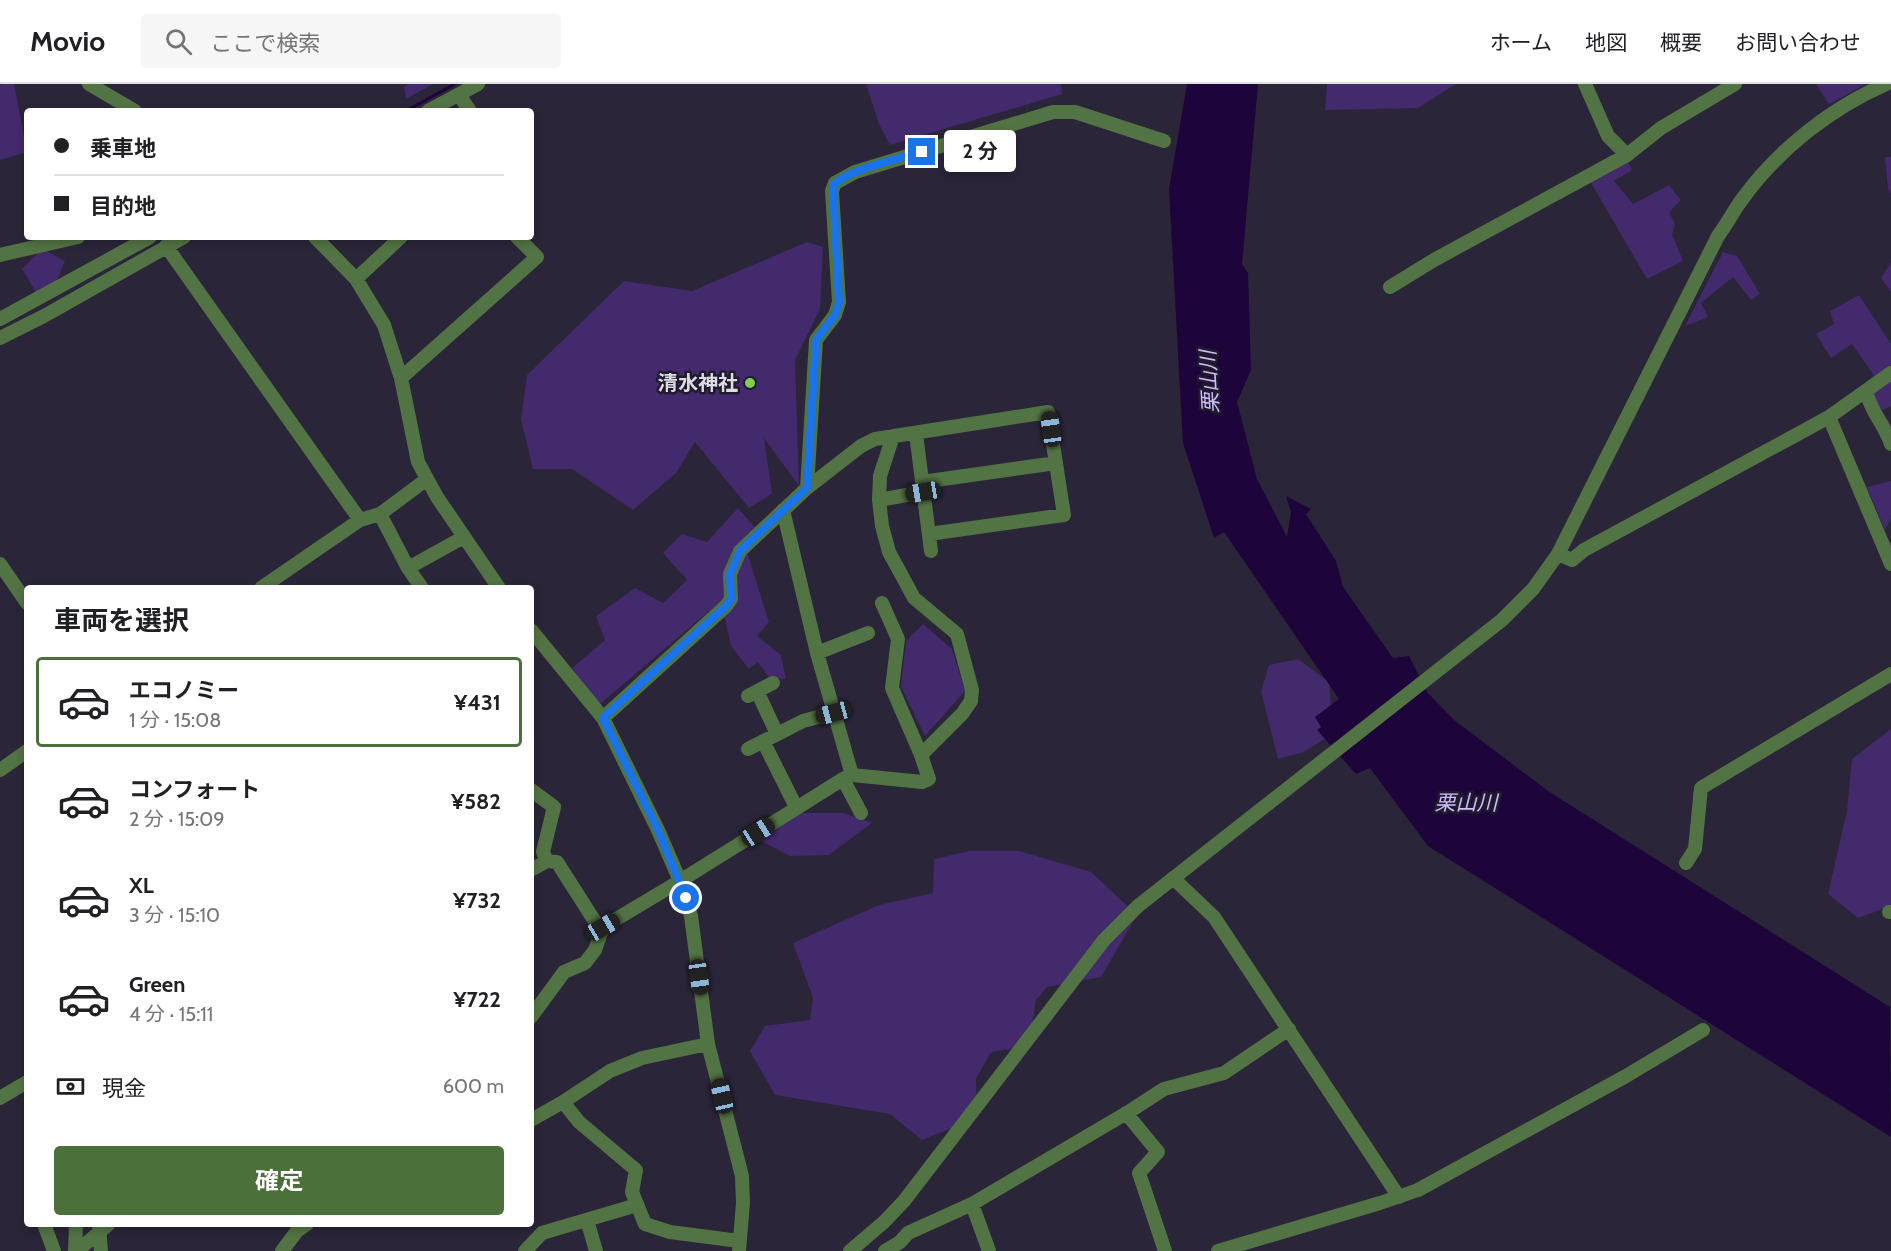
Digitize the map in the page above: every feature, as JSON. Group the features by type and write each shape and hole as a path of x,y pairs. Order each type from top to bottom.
{"street":[{"path":"89,84 130,108"},
{"path":"434,108 478,84"},
{"path":"1585,84 1608,136 1627,155"},
{"path":"1390,287 1434,260 1627,155 1661,128 1735,84"},
{"path":"850,1251 884,1222 904,1201 1104,940 1138,906 1502,620 1533,589 1558,554 1718,236 1743,198 1771,165 1807,133 1836,110 1886,84"},
{"path":"459,95 468,108"},
{"path":"807,488 816,340 835,315 839,302 832,191 835,183 855,172 1053,112 1075,112 1164,141"},
{"path":"0,255 65,240"},
{"path":"0,319 145,240"},
{"path":"0,338 44,316 178,240"},
{"path":"322,240 356,279 384,325 400,378 418,462 497,585"},
{"path":"356,279 397,240"},
{"path":"400,378 537,257 520,240"},
{"path":"166,246 360,520"},
{"path":"1558,554 1572,560 1584,550 1829,417 1891,374"},
{"path":"1866,390 1869,404 1891,444"},
{"path":"603,718 726,606 731,599 730,574 740,551 807,488 861,446 875,439 1048,412 1064,515 929,534"},
{"path":"1829,417 1891,564"},
{"path":"916,434 931,551"},
{"path":"893,436 880,476 879,500 882,526 890,552 914,598 957,634 972,690 971,701 962,714 921,755"},
{"path":"879,500 922,487 1056,463"},
{"path":"265,585 360,520 380,514 427,479"},
{"path":"783,510 848,777 861,813"},
{"path":"380,514 408,568 420,585"},
{"path":"408,568 464,537"},
{"path":"0,564 24,599"},
{"path":"534,1013 564,972 585,963 595,950 603,927 796,807 848,777 922,782 929,779 892,688 898,639 882,603"},
{"path":"817,652 868,633"},
{"path":"534,634 603,718 658,830 680,881 691,916 708,1044 742,1176 743,1203 739,1246 670,1232 645,1224 632,1192 636,1170 579,1122 563,1102"},
{"path":"1686,863 1695,849 1701,788 1891,674"},
{"path":"773,683 753,693 777,734"},
{"path":"748,749 803,721 833,713"},
{"path":"763,741 796,807"},
{"path":"0,771 24,753"},
{"path":"534,792 554,807 543,852 547,861"},
{"path":"534,868 547,861 556,862 601,931"},
{"path":"1173,878 1214,917 1399,1197"},
{"path":"885,1251 900,1242 908,1233 972,1204 1164,1089 1224,1073 1289,1029"},
{"path":"1218,1251 1418,1190 1616,1082 1703,1030"},
{"path":"534,1118 621,1066 642,1058 708,1044"},
{"path":"0,1098 24,1084"},
{"path":"1126,1113 1158,1152 1139,1173 1165,1251"},
{"path":"972,1204 989,1251"},
{"path":"525,1251 542,1233 637,1205"},
{"path":"587,1220 596,1251"},
{"path":"884,1222 896,1232 908,1233"},
{"path":"45,1227 54,1251"},
{"path":"76,1227 76,1251"},
{"path":"76,1251 102,1227"},
{"path":"101,1251 102,1227"},
{"path":"282,1251 298,1227"}],"shaded area":[{"path":"14,84 24,136 24,153 0,160 0,85"},
{"path":"408,84 433,84 406,99 404,87"},
{"path":"866,84 1061,84 1062,94 890,145 879,124"},
{"path":"1327,84 1456,84 1418,108 1325,110"},
{"path":"1816,84 1866,84 1829,104"},
{"path":"1885,157 1891,157 1891,194 1888,189"},
{"path":"1627,160 1632,170 1614,181 1633,204 1669,185 1681,200 1669,212 1675,224 1672,234 1683,261 1647,279 1590,181"},
{"path":"807,242 823,247 820,309 795,360 799,486 764,438 772,494 749,508 695,442 676,473 633,510 572,469 533,469 521,419 527,375 624,281 692,291"},
{"path":"42,249 65,261 57,280 37,294 22,269"},
{"path":"1723,252 1737,256 1760,294 1751,300 1733,277 1701,303 1708,317 1685,326"},
{"path":"1891,262 1891,292 1881,278"},
{"path":"1859,295 1891,344 1891,367 1875,377 1852,344 1831,358 1816,334 1834,324 1830,311"},
{"path":"1891,380 1891,406 1881,411 1870,393"},
{"path":"1891,481 1891,518 1885,530 1867,487"},
{"path":"738,508 757,530 747,552 769,622 757,636 781,655 786,679 769,678 758,662 749,669 731,646 725,619 709,611 599,705 572,668 605,640 596,616 635,588 663,603 687,580 663,553 682,534 707,542"},
{"path":"923,624 952,649 965,691 925,736 901,687 906,641"},
{"path":"1298,659 1329,682 1333,733 1304,752 1278,759 1261,691 1269,665"},
{"path":"1891,729 1891,906 1858,918 1828,894 1847,811 1852,759"},
{"path":"801,813 843,813 872,823 829,855 790,856 755,838"},
{"path":"970,851 1019,851 1091,872 1137,915 1101,977 1047,987 1036,1000 1029,1046 991,1052 976,1079 977,1118 922,1140 890,1114 775,1095 750,1051 765,1026 810,1020 813,998 793,943 879,905 933,893 934,859"}],"water":[{"name":"栗山川","path":"1187,84 1258,84 1242,264 1248,273 1251,370 1237,402 1257,479 1287,537 1291,512 1286,496 1311,509 1306,514 1336,561 1343,587 1393,658 1409,656 1427,692 1454,720 1548,791 1890,1007 1891,1137 1428,846 1370,768 1356,774 1317,730 1321,727 1315,717 1339,699 1224,532 1214,538 1183,443 1169,189"}],"waterway":[{"path":"411,108 455,84"}],"place":[{"name":"清水神社","path":"750,383"}],"route":[{"path":"686,898 658,830 603,718 726,606 731,599 730,574 740,551 807,488 816,340 835,315 839,302 833,186 839,179 855,172 922,152"}]}
